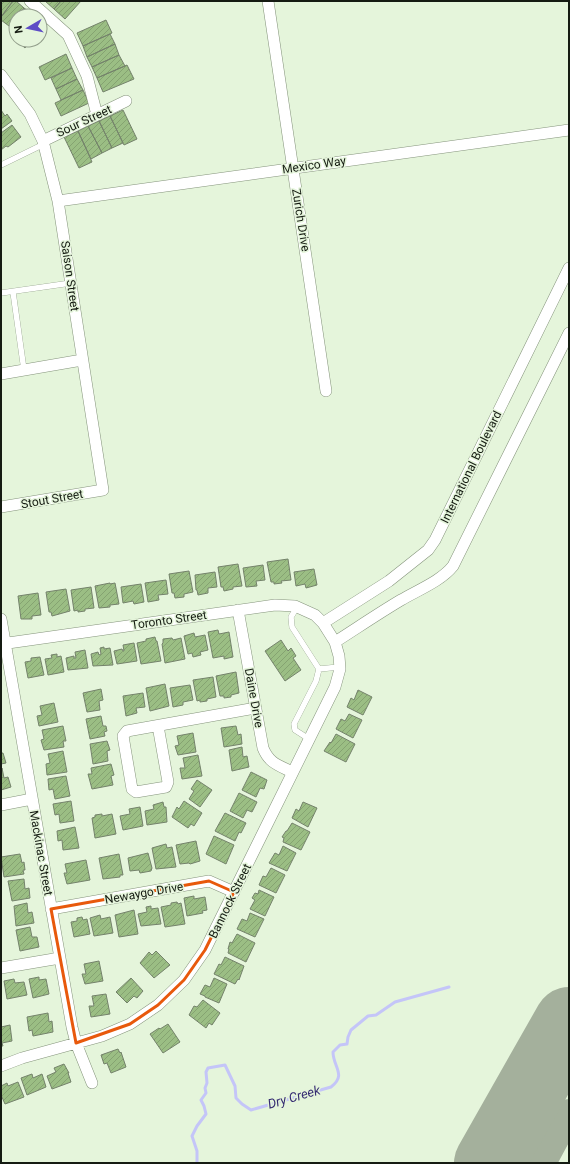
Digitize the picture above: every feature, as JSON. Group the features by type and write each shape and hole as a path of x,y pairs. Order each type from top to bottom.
{"street":[{"path":"30,1 68,35 87,76 97,115"},
{"name":"Zurich Drive","path":"268,1 326,391"},
{"name":"Saison Street","path":"1,75 30,114 43,142 58,201 103,490"},
{"name":"Sour Street","path":"43,142 126,102"},
{"name":"Mexico Way","path":"58,201 569,130"},
{"name":"International Boulevard","path":"326,626 389,581 428,550 438,533 569,268"},
{"path":"335,642 439,578 454,566 569,333"},
{"path":"1,374 82,360"},
{"name":"Stout Street","path":"1,507 103,490"},
{"name":"Toronto Street","path":"3,644 275,605 297,607 315,615 326,626"},
{"name":"Daine Drive","path":"238,610 263,748 266,756 273,763 292,772"},
{"name":"Mackinac Street","path":"1,619 3,644 76,1043 92,1083"},
{"name":"Bannock Street","path":"1,1066 22,1058 102,1036 130,1024 158,1005 184,980 205,950 335,687 339,667 335,642 326,626"},
{"path":"158,726 168,782 166,787 136,792 132,788 123,736 127,731 256,708"},
{"path":"1,805 32,799"},
{"name":"Newaygo Drive","path":"51,909 209,881 234,892"},
{"path":"1,968 60,958"}],"lane":[{"path":"1,165 43,142"},
{"path":"1,294 71,283"},
{"path":"13,292 24,370"},
{"path":"297,607 291,617 292,627 319,669 316,681 294,724 295,730 309,738"},
{"path":"319,669 339,667"}],"highlighted area":[{"path":"209,881 234,892 205,950 184,980 158,1005 130,1024 76,1043 51,909"}],"building":[{"path":"1,1 13,1 1,17"},
{"path":"13,1 16,1 24,8 8,8 8,25 1,20 1,17"},
{"path":"45,1 61,1 54,9"},
{"path":"61,1 81,1 65,19 54,9"},
{"path":"106,20 112,33 83,46 77,33"},
{"path":"110,34 115,44 87,57 83,46"},
{"path":"115,44 119,55 92,67 87,57"},
{"path":"66,54 72,68 45,80 39,67"},
{"path":"119,55 125,66 97,78 92,67"},
{"path":"127,65 134,79 103,92 97,78"},
{"path":"72,68 77,79 56,89 51,78"},
{"path":"77,79 83,90 61,100 56,89"},
{"path":"83,90 89,103 61,116 55,103"},
{"path":"1,110 5,116 7,114 12,121 1,129"},
{"path":"123,110 137,139 124,145 110,116"},
{"path":"110,116 123,143 112,148 99,121"},
{"path":"99,121 112,148 102,153 88,126"},
{"path":"12,125 21,137 8,147 6,146 1,150 1,133"},
{"path":"88,126 102,153 91,159 78,131"},
{"path":"78,131 92,162 79,168 64,137"},
{"path":"288,559 291,580 281,581 282,583 274,584 274,582 271,582 267,562"},
{"path":"238,564 242,586 233,587 233,589 224,591 223,587 221,587 218,567"},
{"path":"263,565 265,580 256,581 257,586 246,587 243,568"},
{"path":"314,569 317,585 306,588 305,584 296,586 294,572"},
{"path":"189,571 193,592 184,594 184,597 175,598 174,593 172,593 169,574"},
{"path":"215,572 217,587 208,588 208,593 198,595 196,590 195,575"},
{"path":"166,580 168,594 158,595 159,600 148,602 145,583"},
{"path":"115,583 119,604 99,608 95,586"},
{"path":"141,584 144,602 134,604 133,601 123,603 121,587"},
{"path":"91,587 94,608 85,609 85,611 74,611 71,590"},
{"path":"66,589 70,611 52,616 51,612 49,612 46,592"},
{"path":"38,593 41,615 32,616 32,619 21,619 18,596"},
{"path":"218,630 219,634 229,632 233,657 224,659 224,656 213,658 208,632"},
{"path":"194,633 195,637 205,635 208,650 200,652 201,655 193,657 192,653 188,654 184,636"},
{"path":"155,637 161,661 141,664 137,643"},
{"path":"172,638 173,640 181,638 185,659 165,663 162,644 163,639"},
{"path":"281,640 288,651 291,648 296,656 293,658 301,670 285,681 265,651"},
{"path":"134,643 137,661 117,664 114,651 122,649 124,651 123,645"},
{"path":"104,647 104,649 110,648 113,665 93,666 91,654 98,652 99,655 101,654 100,648"},
{"path":"85,650 88,668 68,670 66,658 74,656 74,658 76,658 75,652"},
{"path":"57,654 57,657 61,656 64,672 48,675 45,659 52,658 51,655"},
{"path":"40,657 44,675 28,678 25,662 31,661 31,658"},
{"path":"236,672 239,693 231,695 231,697 224,698 224,696 220,696 216,676"},
{"path":"213,677 216,697 207,699 207,701 197,701 193,680"},
{"path":"165,684 169,706 150,711 146,688"},
{"path":"190,685 193,700 183,702 183,705 173,707 170,688"},
{"path":"101,689 103,700 99,701 100,710 87,712 83,693"},
{"path":"358,690 372,697 363,715 347,707 351,698 354,700"},
{"path":"143,693 145,707 136,708 137,713 126,716 123,696"},
{"path":"54,703 58,722 39,726 37,716 42,715 40,706"},
{"path":"349,714 362,720 353,738 336,729 341,719 345,721"},
{"path":"101,716 103,726 106,726 107,731 104,732 105,736 90,739 86,719"},
{"path":"63,726 66,741 63,741 64,747 44,750 41,740 44,739 42,730"},
{"path":"236,726 238,735 241,734 242,744 224,747 221,728"},
{"path":"193,733 196,752 178,755 175,746 179,745 177,736"},
{"path":"336,734 355,744 346,762 324,751"},
{"path":"107,741 110,750 107,751 108,761 93,764 90,744"},
{"path":"242,747 243,757 247,756 249,767 232,771 229,750"},
{"path":"63,751 67,772 47,775 46,764 50,763 48,754"},
{"path":"1,753 3,753 6,763 1,764"},
{"path":"198,755 202,776 182,779 180,768 185,768 183,758"},
{"path":"111,764 114,775 111,776 113,785 92,789 88,774 92,774 91,768"},
{"path":"2,768 4,778 8,777 11,787 1,790"},
{"path":"251,772 267,780 264,789 260,788 256,797 242,790"},
{"path":"66,776 70,796 55,799 53,789 49,790 48,779"},
{"path":"197,780 212,790 200,807 189,799 194,791 191,789"},
{"path":"239,793 257,802 252,812 247,810 243,818 230,811"},
{"path":"71,801 74,821 60,823 59,814 55,815 53,804"},
{"path":"184,801 202,813 194,826 191,824 188,828 172,817 177,807 179,809"},
{"path":"163,802 164,807 166,807 167,822 147,825 145,811 154,809 153,805"},
{"path":"303,802 317,808 308,827 292,818 296,809 299,811"},
{"path":"140,807 143,826 123,830 120,816 130,814 129,809"},
{"path":"225,813 246,823 241,833 239,832 235,841 215,831"},
{"path":"102,814 102,816 112,814 116,834 95,838 92,818 95,817 95,815"},
{"path":"292,823 310,832 301,850 283,842 284,838 282,837"},
{"path":"75,827 79,848 63,850 62,840 58,841 57,831"},
{"path":"214,836 234,845 226,864 206,854"},
{"path":"196,841 200,861 190,864 180,864 176,845"},
{"path":"166,844 167,848 172,847 176,867 156,869 152,848"},
{"path":"283,846 296,853 287,871 269,863 275,853 279,855"},
{"path":"148,853 152,868 151,871 140,873 139,870 130,871 128,858"},
{"path":"20,854 22,863 24,862 24,874 4,877 1,857"},
{"path":"119,854 123,875 120,875 120,877 103,879 99,858"},
{"path":"86,860 90,880 67,884 64,873 67,873 65,864"},
{"path":"271,868 285,875 276,893 259,885 263,876 266,877"},
{"path":"24,879 25,889 29,888 30,898 12,901 8,881"},
{"path":"259,890 274,897 265,916 250,909 255,900 252,898 255,893 258,894"},
{"path":"194,896 194,899 205,897 207,910 202,911 203,913 187,916 184,898"},
{"path":"177,902 178,904 181,903 185,924 165,927 161,907"},
{"path":"27,903 28,913 32,912 34,923 16,926 14,906"},
{"path":"151,906 151,909 158,908 161,924 141,926 138,914 147,912 146,907"},
{"path":"134,910 138,934 119,937 115,915"},
{"path":"250,913 264,919 255,937 237,929 242,919 247,921"},
{"path":"100,915 101,919 110,917 113,933 94,936 90,918"},
{"path":"82,917 83,920 87,919 90,934 74,937 71,922 77,921 77,918"},
{"path":"30,927 32,937 37,937 39,947 20,951 16,930"},
{"path":"237,934 255,943 246,962 228,953 230,942 232,943"},
{"path":"156,951 170,965 154,978 140,963 149,952 152,955"},
{"path":"225,957 244,966 239,980 238,979 235,984 214,974 219,964 221,965"},
{"path":"99,961 103,981 85,984 82,974 86,974 84,964"},
{"path":"39,977 39,980 46,979 49,994 33,998 29,979"},
{"path":"131,978 143,991 137,998 134,996 127,1003 116,992"},
{"path":"214,978 227,984 219,1003 200,994 205,985 210,987"},
{"path":"14,979 15,983 24,982 27,995 7,999 4,981"},
{"path":"106,994 110,1014 91,1017 89,1006 94,1006 92,996"},
{"path":"203,1000 220,1013 212,1025 209,1023 206,1028 189,1015 194,1006 197,1007"},
{"path":"48,1013 49,1022 52,1021 53,1032 33,1036 32,1030 29,1031 27,1017"},
{"path":"168,1024 180,1042 163,1053 150,1034"},
{"path":"10,1025 12,1041 2,1043 3,1046 1,1046 1,1027"},
{"path":"118,1049 120,1053 121,1052 126,1067 111,1073 107,1063 104,1064 101,1055"},
{"path":"64,1064 69,1073 71,1082 52,1089 47,1076 56,1072 54,1068"},
{"path":"32,1074 33,1078 42,1074 46,1087 27,1095 21,1078"},
{"path":"18,1082 24,1097 5,1104 1,1095 1,1086 7,1083 8,1086"}],"waterway":[{"name":"Dry Creek","path":"197,1163 197,1151 192,1136 206,1114 201,1100 206,1093 206,1072 208,1068 225,1065 235,1086 236,1098 251,1110 331,1087 336,1083 339,1075 333,1052 340,1045 347,1044 351,1030 368,1016 376,1015 395,1002 449,987"}],"taxiway":[{"path":"542,1163 569,1113"}],"runway":[{"path":"489,1163 569,1022"}]}
